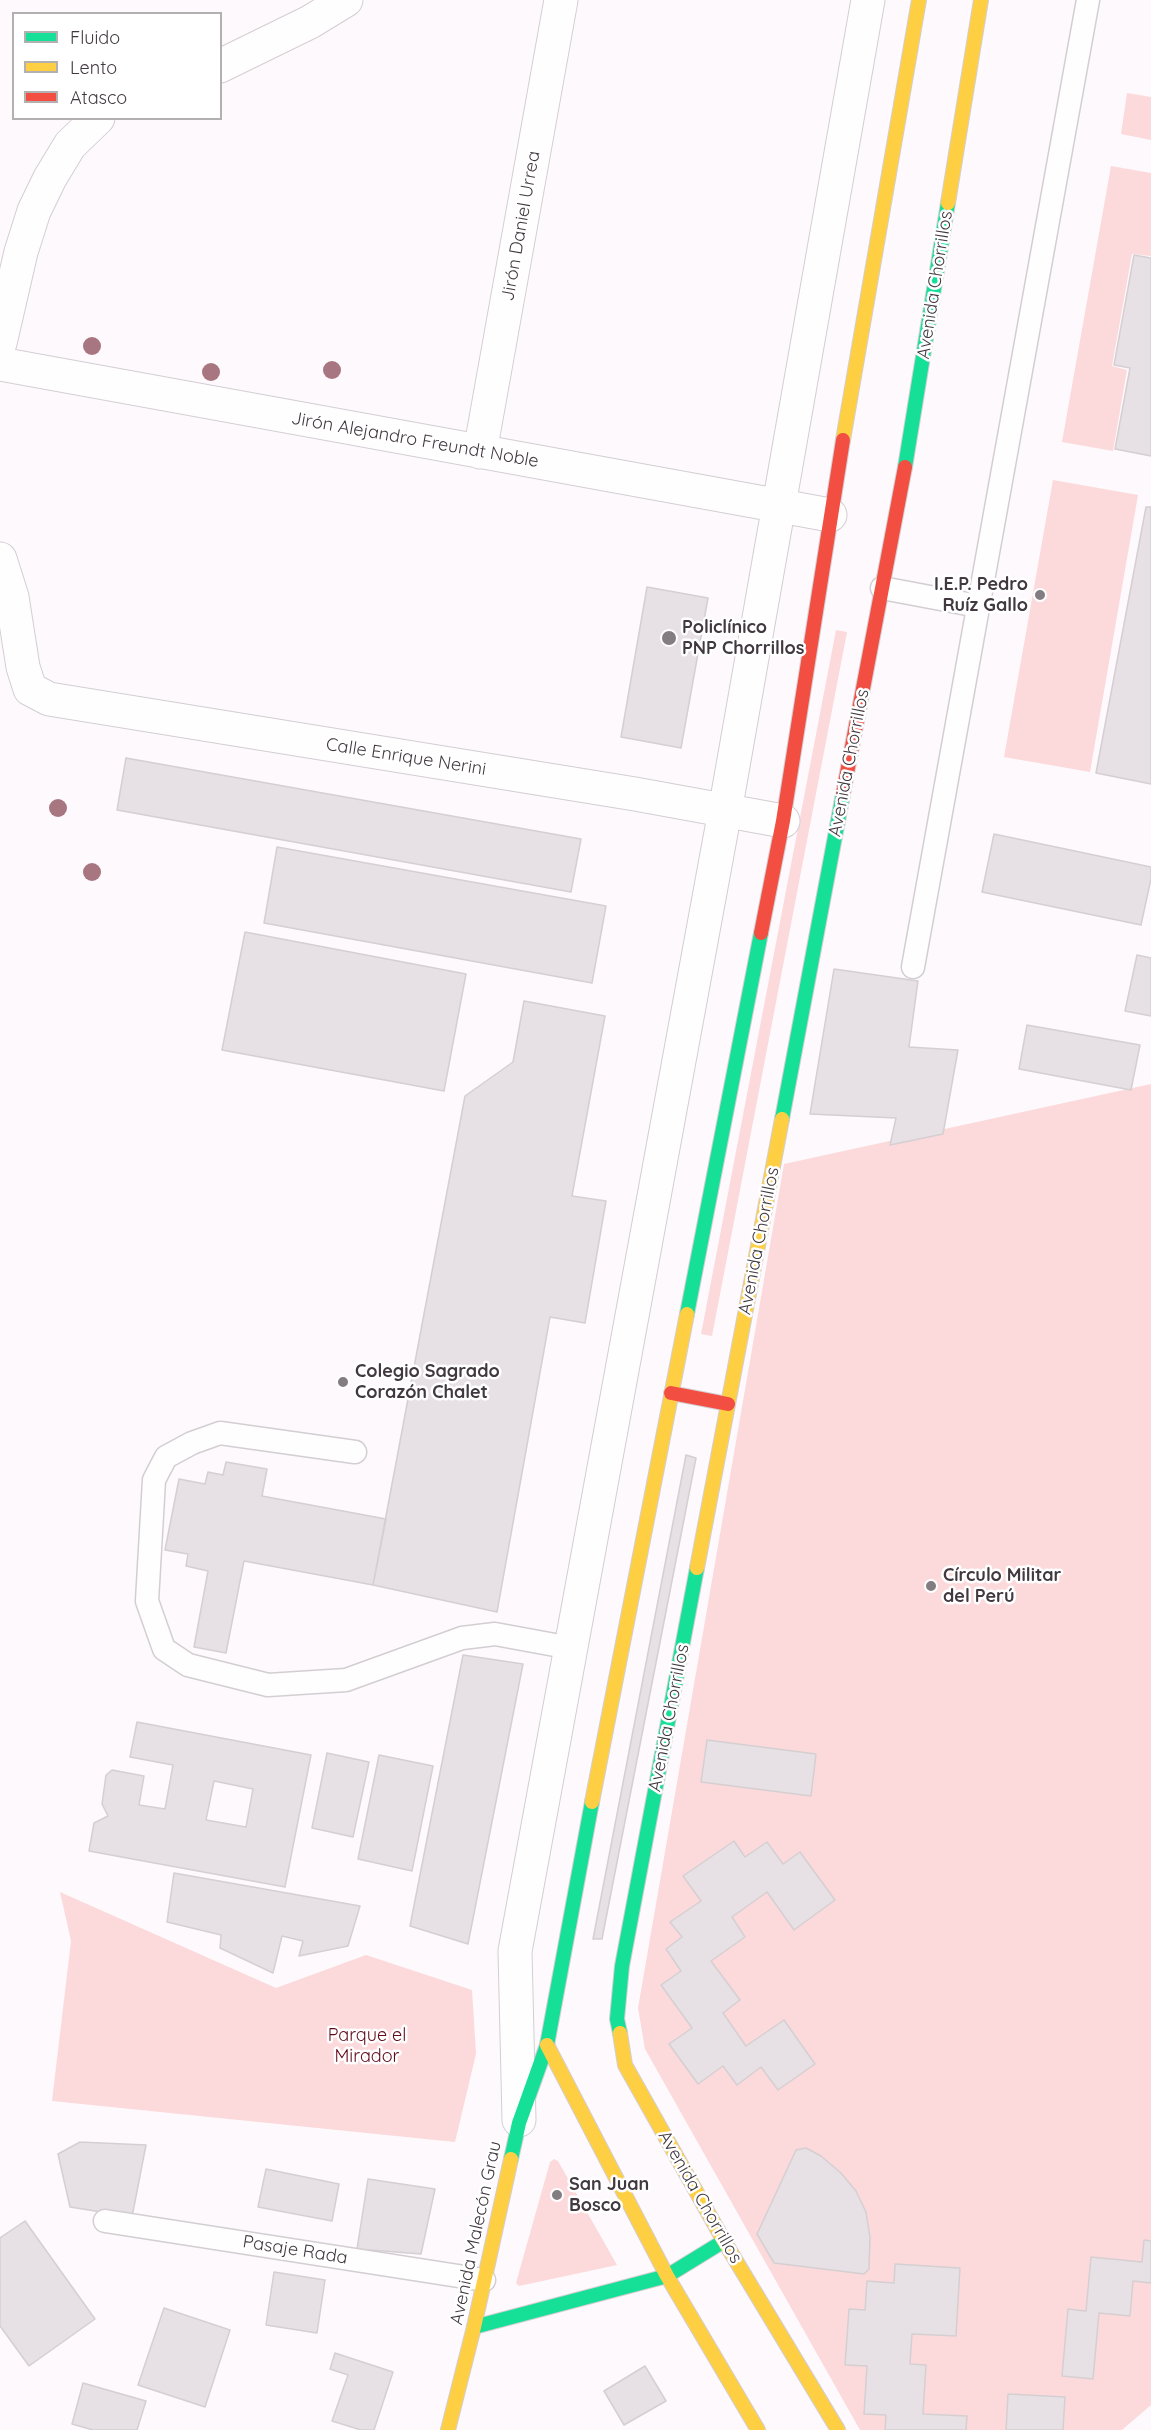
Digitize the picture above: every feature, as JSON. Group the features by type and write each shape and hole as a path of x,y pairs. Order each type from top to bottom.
{"main road":[{"path":"758,2430 667,2276 547,2046 563,1949 783,821 830,515 919,0"},
{"name":"Avenida Chorrillos","path":"838,2430 724,2241 625,2065 617,2019 622,1966 906,459 981,0"},
{"path":"671,1393 728,1404"},
{"name":"Avenida Malecón Grau","path":"448,2430 474,2327 519,2123 547,2046"},
{"path":"474,2327 667,2276 724,2241"}],"street":[{"path":"222,65 310,22 346,0"},
{"name":"Jirón Daniel Urrea","path":"480,452 561,0"},
{"path":"519,2123 515,1951 725,811 868,0"},
{"path":"0,343 21,252 34,211 70,145 96,120"},
{"name":"Jirón Alejandro Freundt Noble","path":"0,364 830,515"},
{"name":"Calle Enrique Nerini","path":"0,559 12,597 23,667 30,689 49,699 635,794 783,821"}],"lane":[{"path":"912,967 1088,0"},
{"path":"882,588 978,606"},
{"path":"355,1452 220,1433 192,1443 166,1457 154,1480 147,1601 164,1649 188,1665 268,1685 346,1680 462,1638 495,1634 571,1648"},
{"name":"Pasaje Rada","path":"105,2221 484,2280"}],"green space":[{"path":"1127,93 1151,97 1151,140 1121,134"},
{"path":"1111,166 1151,173 1151,256 1132,254 1112,366 1127,370 1113,451 1062,442"},
{"path":"1053,480 1138,495 1090,772 1004,757"},
{"path":"836,630 847,632 712,1336 701,1334"},
{"name":"Círculo Militar del Perú","path":"1151,1084 1151,2405 1122,2430 860,2430 645,2049 638,2008 784,1164"},
{"name":"Parque el Mirador","path":"60,1892 276,1988 366,1955 472,1990 476,2054 455,2142 52,2101 71,1941"},
{"path":"554,2159 558,2161 617,2265 519,2286 516,2283 550,2162"}],"building":[{"path":"1134,255 1151,258 1151,456 1115,449 1130,368 1114,365"},
{"path":"1146,507 1151,507 1151,784 1096,773"},
{"name":"Policlínico PNP Chorrillos","path":"647,587 708,598 681,748 621,737"},
{"path":"126,758 581,839 571,892 117,810"},
{"path":"994,834 1151,867 1151,879 1141,925 982,892"},
{"path":"277,847 606,906 592,983 264,923"},
{"path":"245,932 466,974 444,1091 222,1050"},
{"path":"1137,955 1151,958 1151,1016 1125,1011"},
{"path":"834,969 918,981 909,1047 958,1050 943,1134 890,1145 896,1118 810,1114"},
{"path":"524,1001 605,1016 572,1196 606,1201 585,1323 550,1317 497,1612 373,1585 465,1096 513,1062"},
{"path":"1027,1025 1140,1045 1131,1090 1019,1069"},
{"path":"686,1455 696,1458 602,1939 593,1939"},
{"path":"226,1462 267,1469 262,1496 386,1519 373,1585 244,1561 226,1653 194,1647 208,1571 186,1566 188,1554 165,1550 179,1479 205,1484 208,1472 223,1475"},
{"path":"463,1655 523,1664 468,1944 410,1926"},
{"path":"137,1722 311,1755 285,1887 89,1851 94,1823 108,1816 102,1804 106,1775 112,1770 144,1776 139,1805 165,1809 173,1765 130,1757","holes":["214,1781 253,1789 246,1827 206,1820"]},
{"path":"707,1740 816,1754 811,1796 701,1782"},
{"path":"327,1753 369,1762 353,1837 312,1828"},
{"path":"379,1755 433,1766 412,1871 358,1859"},
{"path":"734,1841 745,1857 767,1842 783,1864 800,1852 835,1900 794,1930 767,1892 732,1917 745,1937 711,1961 740,2000 723,2013 746,2046 784,2020 815,2064 778,2090 761,2067 737,2085 723,2066 698,2084 669,2044 692,2028 661,1985 681,1971 666,1949 682,1937 670,1922 701,1901 683,1876"},
{"path":"174,1873 360,1906 348,1946 299,1956 303,1941 282,1936 273,1973 220,1948 221,1935 167,1922"},
{"path":"80,2142 146,2145 132,2217 70,2207 58,2154"},
{"path":"806,2148 821,2156 841,2173 856,2191 866,2212 870,2237 869,2269 864,2274 774,2263 757,2234 796,2150"},
{"path":"266,2169 339,2184 332,2221 258,2207"},
{"path":"368,2179 435,2189 421,2254 357,2249"},
{"path":"25,2221 95,2319 29,2366 0,2326 0,2238"},
{"path":"1144,2240 1151,2241 1151,2283 1133,2281 1130,2316 1099,2313 1093,2379 1062,2376 1068,2309 1086,2311 1091,2257 1142,2262"},
{"path":"895,2264 960,2268 956,2336 912,2334 910,2364 926,2365 923,2414 967,2416 966,2430 885,2430 886,2415 864,2414 867,2366 845,2365 849,2309 865,2310 867,2281 894,2283"},
{"path":"274,2272 325,2280 317,2333 266,2325"},
{"path":"164,2308 230,2330 205,2407 138,2385"},
{"path":"335,2353 393,2372 374,2430 361,2430 332,2421 348,2375 330,2369"},
{"path":"645,2366 666,2401 624,2425 604,2391"},
{"path":"83,2383 146,2401 137,2430 93,2430 72,2424"},
{"path":"1008,2394 1065,2397 1063,2430 1006,2430"}],"traffic: fast":[{"path":"905,467 948,203"},
{"path":"782,1119 843,794"},
{"path":"687,1314 761,933"},
{"path":"620,2033 617,2019 622,1966 697,1568"},
{"path":"511,2159 519,2123 547,2045 592,1802"},
{"path":"474,2327 667,2276 724,2241"}],"traffic: slow":[{"path":"843,440 919,0"},
{"path":"948,203 981,0"},
{"path":"697,1568 782,1119"},
{"path":"592,1802 687,1314"},
{"path":"620,2033 625,2065 724,2241 838,2430"},
{"path":"547,2045 667,2276 758,2430"},
{"path":"448,2430 474,2327 511,2159"}],"traffic: jam":[{"path":"761,933 783,821 843,440"},
{"path":"843,794 905,467"},
{"path":"671,1393 728,1404"}],"place":[{"name":"I.E.P. Pedro Ruíz Gallo","path":"1040,595"},
{"name":"Policlínico PNP Chorrillos","path":"669,638"},
{"name":"Colegio Sagrado Corazón Chalet","path":"343,1382"},
{"name":"Círculo Militar del Perú","path":"931,1586"},
{"name":"San Juan Bosco","path":"557,2195"}]}
